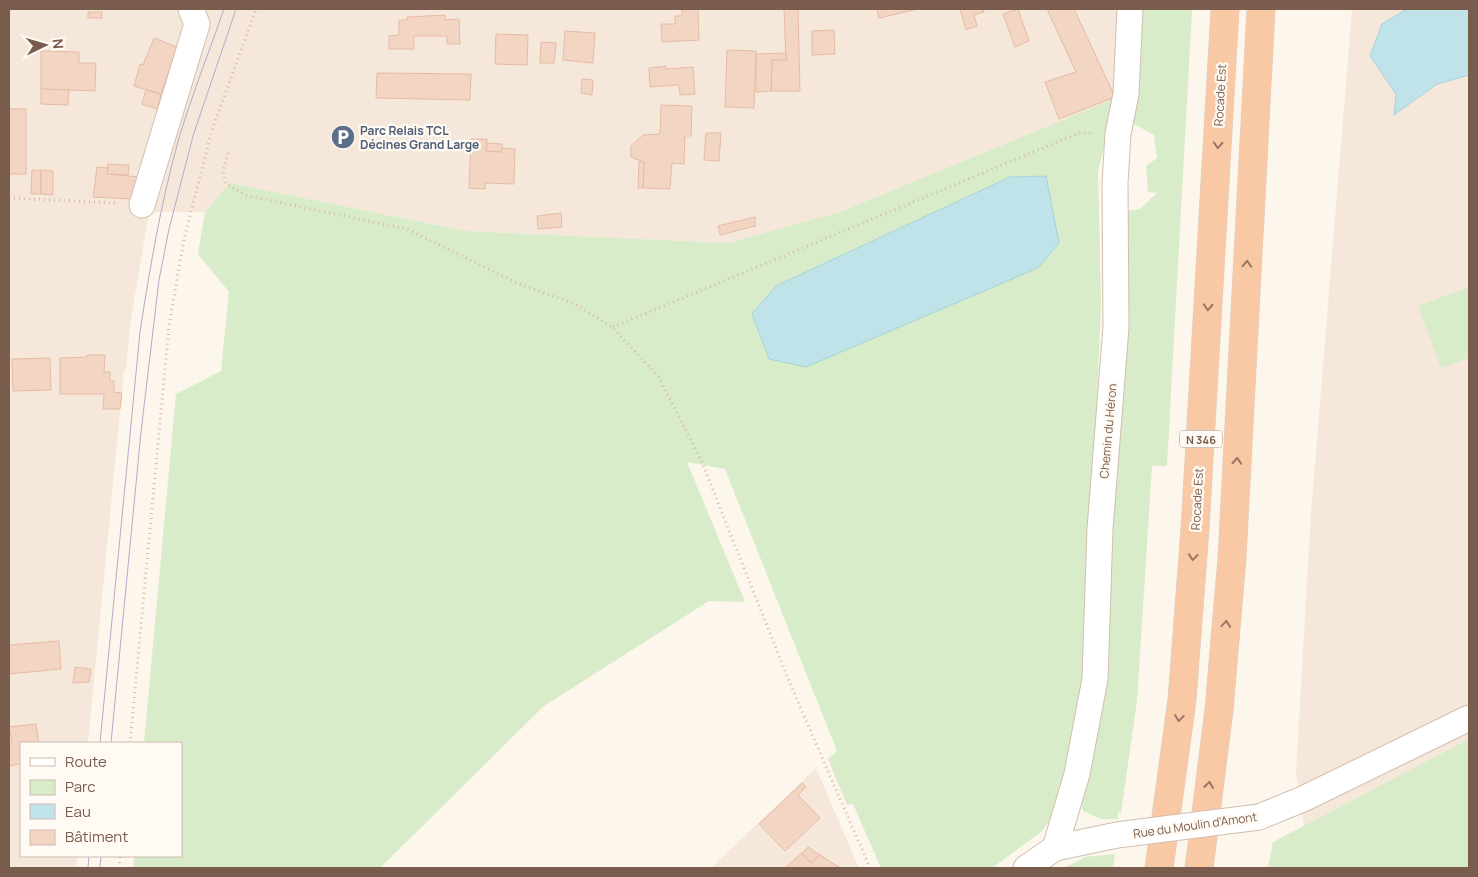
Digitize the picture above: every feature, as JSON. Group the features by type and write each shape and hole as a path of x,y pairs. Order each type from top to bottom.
{"highway":[{"name":"Rocade Est","path":"1159,868 1182,700 1195,529 1225,9"},
{"name":"N 346","path":"1199,868 1219,710 1232,558 1261,9"}],"street":[{"path":"142,204 197,24 191,9"},
{"name":"Chemin du Héron","path":"1055,848 1077,774 1095,679 1100,529 1116,327 1115,183 1118,134 1126,94 1130,9"},
{"name":"Rue du Moulin d'Amont","path":"1026,868 1055,848 1117,836 1258,817 1303,799 1469,718"}],"path":[{"path":"130,742 169,326 184,239 212,130 256,9"},
{"path":"612,327 1079,133"},
{"path":"228,153 223,172 226,184 248,196 407,229 517,283 575,304 612,327 658,376 701,460 789,681 870,868"},
{"path":"9,198 142,204"}],"shaded area":[{"path":"9,9 1128,9 1116,98 840,212 728,243 466,231 230,183 205,212 149,212 131,319 126,370 124,370 88,742 20,742 20,857 77,857 76,868 9,868"},
{"path":"1352,9 1469,9 1469,739 1304,826 1296,771 1311,513"},
{"path":"816,768 859,868 711,868"}],"green space":[{"path":"1139,9 1192,9 1167,466 1152,466 1137,701 1121,813 1118,812 1118,819 1101,819 1083,811 1080,800 1122,212 1140,209 1157,193 1148,192 1146,166 1157,158 1154,135 1130,122"},
{"path":"1116,98 1098,172 1101,304 1087,639 1074,743 1053,817 1041,832 992,868 881,868 853,804 847,805 828,759 837,751 725,469 687,462 745,602 709,601 544,706 380,868 133,868 134,857 182,857 182,742 144,742 176,394 221,371 229,292 198,254 205,212 230,183 466,231 728,243 840,212"},
{"path":"1469,287 1469,358 1441,368 1418,306"},
{"path":"1469,739 1469,868 1268,868 1273,842"},
{"path":"1115,854 1113,868 1064,868 1085,857"}],"water":[{"path":"1407,9 1469,9 1469,75 1437,84 1394,115 1396,94 1370,56 1382,24"},
{"path":"1046,176 1059,243 1038,268 806,367 769,359 752,314 776,286 1010,177"}],"building":[{"path":"698,9 699,40 662,42 661,24 675,24 675,16 682,16 682,10"},
{"path":"784,9 798,9 800,91 771,91 772,60 786,60"},
{"path":"877,9 918,9 879,18"},
{"path":"960,9 983,9 984,12 974,15 977,26 966,30"},
{"path":"1018,9 1029,41 1015,47 1003,14"},
{"path":"1047,9 1074,9 1115,97 1059,119 1045,82 1076,72"},
{"path":"88,12 102,12 102,18 88,18"},
{"path":"445,15 445,20 459,19 460,44 447,44 447,36 414,36 414,49 389,49 389,36 399,35 399,20 407,20 407,17"},
{"path":"834,30 835,54 812,55 812,31"},
{"path":"565,31 595,33 593,63 563,60"},
{"path":"496,34 528,35 527,65 495,64"},
{"path":"154,38 177,47 161,94 134,86 140,64 143,65"},
{"path":"541,42 556,43 554,63 540,63"},
{"path":"727,50 756,51 754,108 725,107"},
{"path":"41,51 79,52 79,63 96,63 95,91 41,89"},
{"path":"786,53 786,60 772,60 771,91 756,92 756,54"},
{"path":"666,66 666,69 693,67 695,94 680,95 679,85 650,87 649,68"},
{"path":"377,73 471,74 470,100 376,98"},
{"path":"582,79 593,80 592,95 581,93"},
{"path":"41,89 69,90 68,105 41,104"},
{"path":"146,90 161,94 158,109 142,104"},
{"path":"661,105 692,106 691,136 685,136 684,164 672,163 670,189 643,188 644,162 631,157 631,146 643,135 660,134"},
{"path":"9,109 26,109 26,174 9,174"},
{"path":"706,133 721,133 719,161 704,160"},
{"path":"471,139 487,139 486,151 501,152 501,148 515,149 514,184 485,183 485,189 469,188"},
{"path":"487,143 502,144 501,152 486,151"},
{"path":"639,162 644,162 643,188 638,188"},
{"path":"108,164 129,165 128,175 107,174"},
{"path":"97,167 108,168 107,174 140,177 134,199 93,197"},
{"path":"32,170 41,170 41,194 31,194"},
{"path":"41,170 53,171 53,195 41,194"},
{"path":"561,213 562,227 538,229 537,216"},
{"path":"755,217 755,226 720,235 718,226"},
{"path":"87,355 105,355 104,372 110,372 110,381 114,381 114,392 122,393 120,409 103,409 104,394 60,394 60,358 87,357"},
{"path":"50,358 51,390 13,391 12,359"},
{"path":"59,641 61,669 9,674 9,645"},
{"path":"75,667 91,669 89,682 73,683"},
{"path":"36,724 39,742 20,742 20,764 9,766 9,744 12,743 9,727"},
{"path":"802,783 806,787 798,795 820,818 785,851 759,824"},
{"path":"808,847 820,855 811,863 802,853"},
{"path":"802,853 811,863 820,855 840,868 785,868"}],"tram line":[{"path":"100,742 140,332 148,283 161,210 179,138 224,9"},
{"path":"111,742 141,432 159,280 169,229 193,136 236,9"},
{"path":"88,868 89,857"},
{"path":"100,868 101,857"}],"place":[{"name":"Parc Relais TCL Décines Grand Large","path":"343,137"}]}
